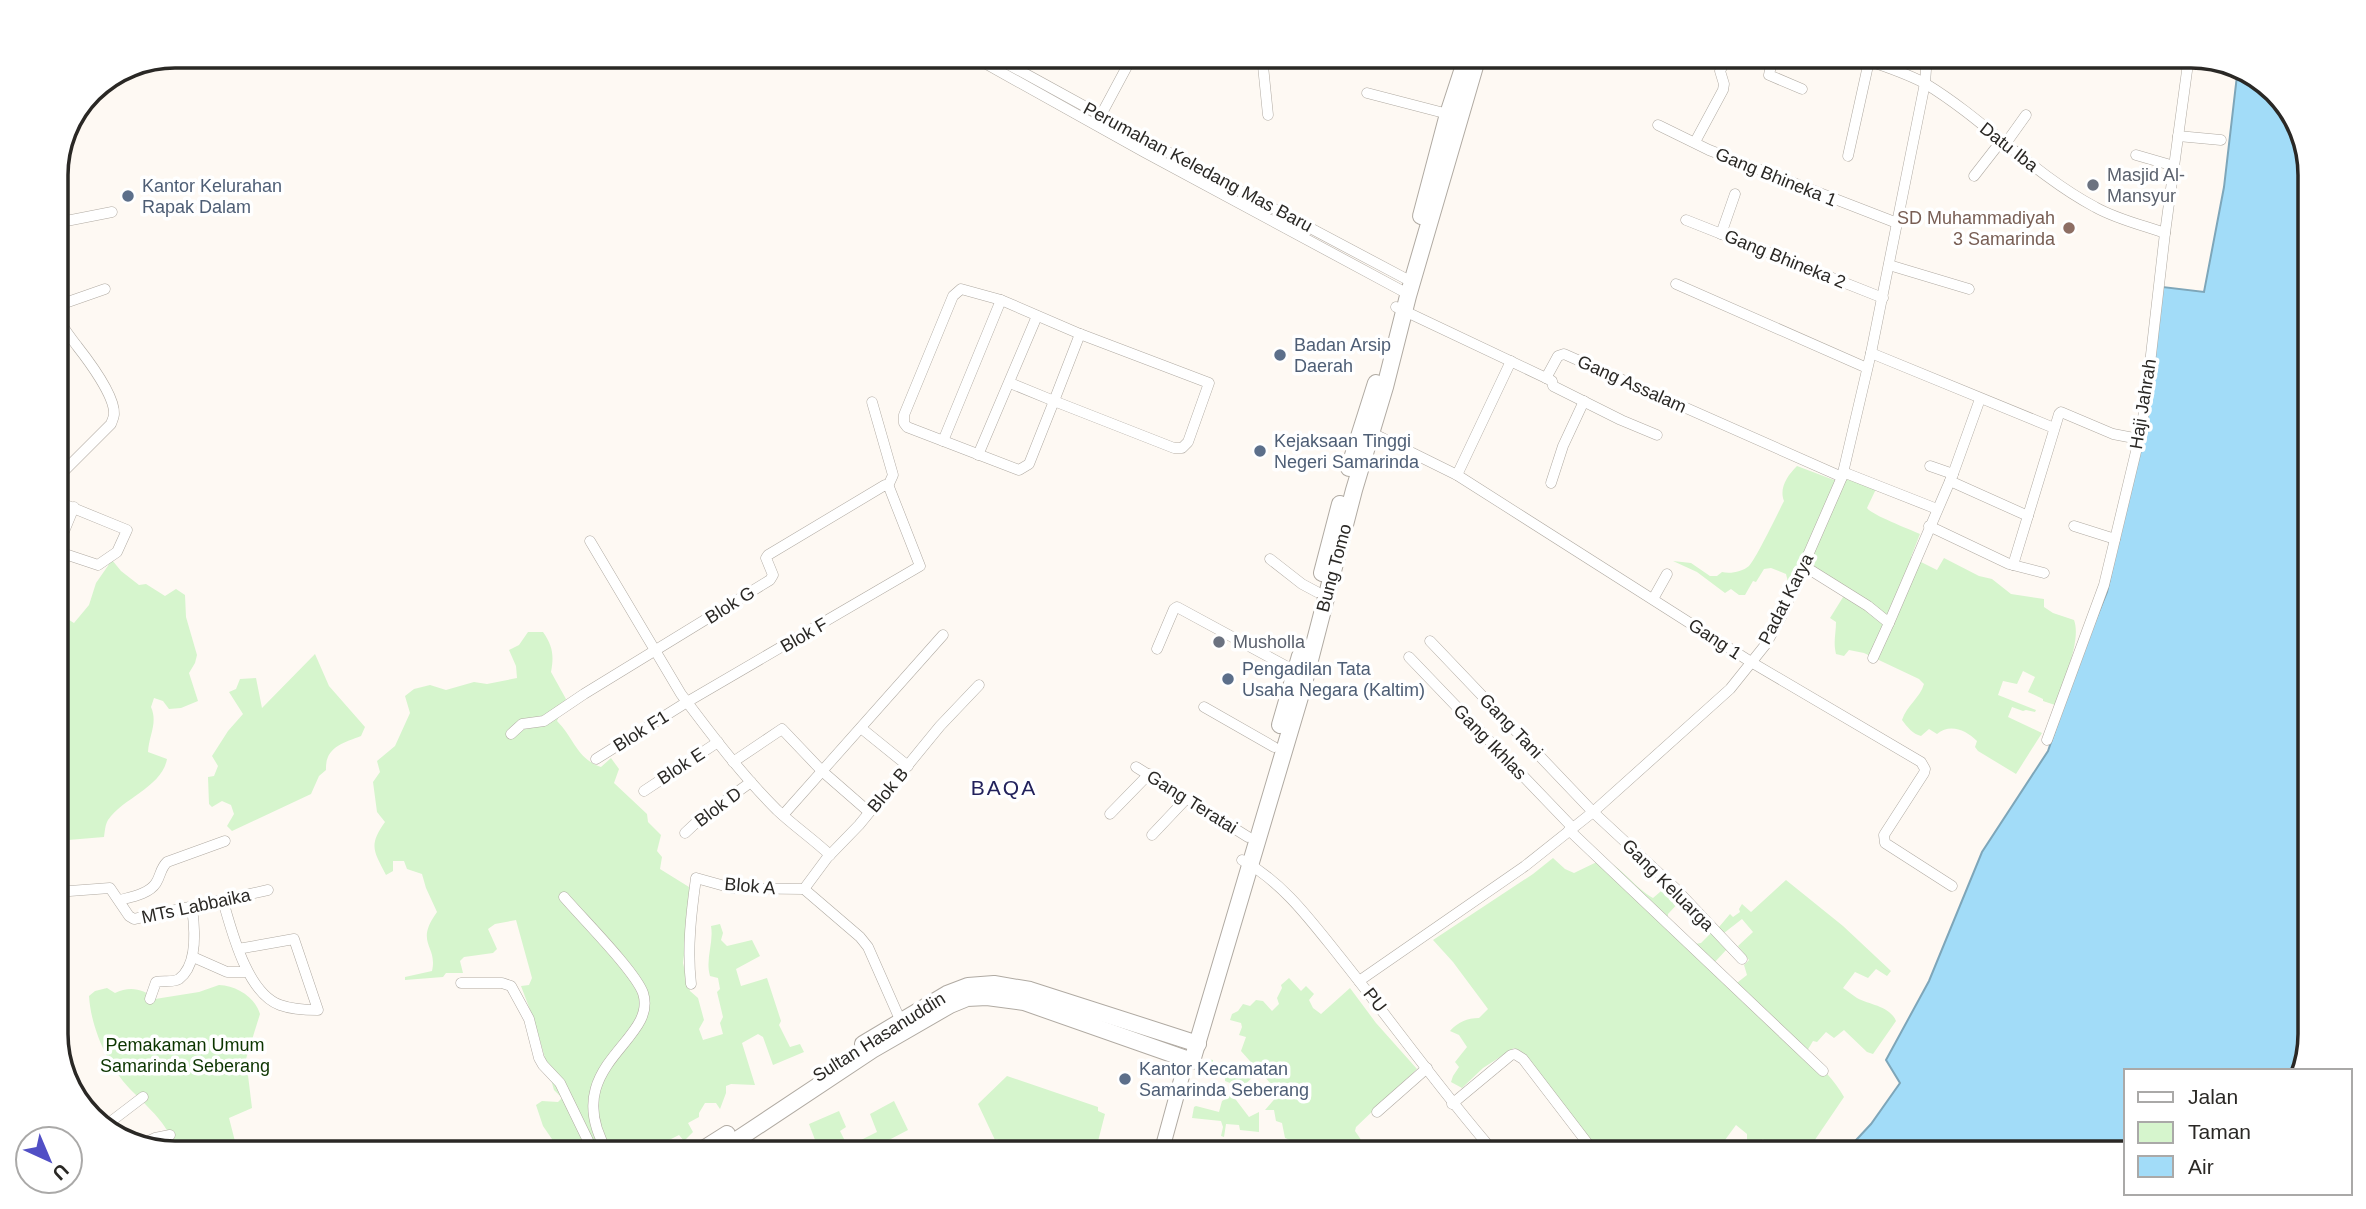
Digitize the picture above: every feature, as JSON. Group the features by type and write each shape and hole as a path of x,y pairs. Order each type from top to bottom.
{"main road":[{"name":"Bung Tomo","path":"1192,1051 1310,639 1376,383 1400,309 1444,152 1463,68"},
{"name":"Bung Tomo","path":"1455,106 1472,68"},
{"name":"Bung Tomo","path":"1246,862 1248,837 1295,671 1310,639 1317,592 1366,430"},
{"name":"Sultan Hasanuddin","path":"716,1141 903,1026 967,998 987,997 1069,1010 1192,1051"},
{"name":"Sultan Hasanuddin","path":"735,1141 872,1050 903,1026"}],"street":[{"path":"996,68 1109,125 1406,286"},
{"name":"Perumahan Keledang Mas Baru","path":"1015,68 1101,115 1109,125"},
{"path":"1101,115 1127,68"},
{"path":"1263,68 1268,115"},
{"path":"1695,142 1723,90 1722,68"},
{"path":"1770,68 1769,75 1802,89"},
{"path":"1848,156 1867,68"},
{"name":"Datu Iba","path":"1886,68 1924,83 2004,141 2053,181 2091,206 2165,233"},
{"name":"Padat Karya","path":"1359,981 1525,866 1593,812 1730,689 1766,644 1804,566 1842,474 1883,298 1926,68"},
{"name":"Haji Jahrah","path":"2047,740 2104,585 2139,439 2187,68"},
{"path":"1367,93 1455,106"},
{"path":"1974,176 2026,115"},
{"name":"Gang Bhineka 1","path":"1658,125 1745,164 1897,223"},
{"path":"2178,136 2221,140"},
{"path":"2136,155 2174,166"},
{"path":"1721,234 1735,194"},
{"path":"68,221 112,212"},
{"name":"Gang Bhineka 2","path":"1686,220 1883,298"},
{"path":"1889,265 1969,289"},
{"path":"1676,284 1867,369"},
{"path":"68,302 105,289"},
{"path":"1010,383 1054,401 1174,448 1182,448 1188,442 1209,383 1080,334 1001,300 961,289 956,292 904,415 904,423 907,427 978,455 1019,470 1023,469 1029,464 1054,401 1080,334"},
{"path":"943,441 1001,300"},
{"path":"1400,309 1552,380 1553,386 1657,435"},
{"path":"978,455 1037,316"},
{"path":"68,335 92,366 112,402 114,414 111,424 68,467"},
{"path":"1871,353 2054,428"},
{"name":"Gang Assalam","path":"1546,378 1558,356 1564,354 1842,474"},
{"path":"1457,475 1511,361"},
{"path":"1873,658 1952,477 1980,399"},
{"path":"1551,483 1563,446 1584,401"},
{"path":"872,402 893,475 887,486"},
{"path":"2012,565 2061,412 2113,434 2139,439"},
{"name":"Gang 1","path":"1366,430 1457,475 1751,662 1924,765 1924,773 1884,839 1885,843 1952,886"},
{"path":"1930,466 2028,516"},
{"path":"1842,474 1937,509"},
{"name":"Blok F","path":"687,702 920,566 887,486"},
{"name":"Blok G","path":"656,651 772,578 766,558 768,555 887,486"},
{"path":"68,505 126,529 127,533 117,552 98,565 68,555"},
{"path":"68,522 74,507"},
{"path":"1929,526 2012,565 2044,573"},
{"path":"2074,526 2115,539"},
{"path":"590,541 687,702 733,762 783,815 832,853"},
{"path":"1270,559 1301,584 1317,592"},
{"path":"1804,566 1868,606 1889,623"},
{"path":"1653,599 1667,574"},
{"path":"1157,649 1177,607 1295,671"},
{"path":"783,815 943,635"},
{"name":"Gang Tani","path":"1430,641 1593,812"},
{"path":"511,734 522,724 544,721 656,651"},
{"name":"Gang Ikhlas","path":"1409,657 1570,829 1823,1071"},
{"name":"Blok B","path":"804,889 940,726 979,685"},
{"name":"Blok F1","path":"596,759 687,702"},
{"path":"1204,706 1274,747"},
{"path":"861,728 908,766"},
{"path":"733,762 782,730 822,771 869,812"},
{"name":"Blok E","path":"644,791 718,742"},
{"name":"Gang Teratai","path":"1136,767 1248,837"},
{"path":"1110,814 1149,774"},
{"name":"Blok D","path":"685,833 751,782"},
{"path":"1152,835 1186,799"},
{"name":"Gang Keluarga","path":"1593,812 1675,888 1742,959"},
{"path":"120,900 151,888 157,882 160,869 167,862 225,841"},
{"name":"PU","path":"1246,862 1259,869 1287,894 1359,981 1452,1104 1484,1141"},
{"name":"Blok A","path":"691,984 688,963 696,878 732,888 804,889"},
{"name":"MTs Labbaika","path":"68,891 107,887 114,892 129,916 134,919 268,890"},
{"path":"804,889 868,947 903,1026"},
{"path":"564,897 620,961 643,993 642,1019 610,1060 595,1090 595,1122 603,1141"},
{"path":"223,901 238,949 253,981 274,1002 318,1010 295,939 238,949"},
{"path":"150,999 156,982 179,979 193,957 192,908"},
{"path":"193,957 227,972 247,972"},
{"path":"461,983 502,983 511,986 530,1019 539,1058 560,1083 588,1141"},
{"name":"Bung Tomo","path":"1164,1141 1182,1076 1192,1051"},
{"path":"1452,1104 1511,1055 1515,1055 1523,1059 1586,1141"},
{"path":"1377,1112 1427,1068"},
{"path":"113,1121 143,1097"},
{"path":"154,1139 170,1135"}],"green space":[{"path":"1797,466 1834,480 1847,478 1876,489 1867,508 1920,534 1911,557 1937,570 1944,558 1979,576 1992,579 2011,594 2044,599 2044,607 2074,620 2076,629 2073,651 2055,705 2028,692 2035,677 2023,671 2017,684 2003,681 1998,695 2036,710 2023,711 2012,707 2008,717 2042,733 2016,774 1978,751 1975,747 1977,741 1963,731 1952,728 1937,734 1929,729 1921,736 1910,730 1902,720 1922,689 1924,684 1919,679 1864,653 1849,650 1844,656 1836,654 1836,622 1830,618 1845,594 1810,576 1796,574 1788,582 1786,574 1771,568 1764,569 1745,595 1739,595 1731,589 1725,593 1697,572 1673,561 1691,563 1710,576 1717,576 1722,572 1736,572 1749,566 1784,501 1785,482"},
{"path":"112,560 139,585 146,584 165,596 176,589 185,595 186,617 197,655 189,673 198,701 181,708 169,709 163,701 154,698 148,752 167,759 164,769 150,785 115,812 107,822 104,837 68,840 68,619 74,623 89,605 96,583"},
{"path":"528,632 543,632 551,647 551,672 566,699 557,721 586,759 601,767 611,758 619,769 614,783 647,814 648,822 661,835 657,851 662,857 660,869 689,887 690,910 683,963 690,991 698,998 704,1020 699,1029 703,1040 723,1034 720,1023 723,1017 717,992 720,989 718,978 710,976 708,963 711,926 720,924 723,933 721,940 727,946 752,940 760,956 736,969 741,986 767,978 781,1021 779,1025 790,1047 800,1044 804,1052 773,1065 763,1037 758,1034 742,1043 755,1085 726,1086 720,1109 716,1103 705,1103 699,1117 688,1123 693,1132 684,1141 679,1135 667,1141 553,1141 543,1126 536,1105 542,1101 558,1102 562,1098 554,1090 535,1023 521,986 529,985 532,978 516,920 495,924 488,929 497,949 493,953 464,957 460,961 463,973 405,980 405,977 432,971 433,962 427,931 437,912 422,874 407,869 404,861 393,861 393,871 386,875 376,854 376,837 385,822 377,812 373,782 380,772 377,761 395,746 410,713 405,696 414,689 430,685 446,690 474,682 487,684 517,678 516,666 509,650 519,645"},
{"path":"315,654 329,686 365,727 361,736 332,751 326,762 326,770 319,776 311,794 232,831 227,826 234,814 231,805 222,801 212,807 209,804 208,777 214,776 218,766 212,756 243,714 229,692 236,689 240,679 256,678 262,708"},
{"path":"1553,858 1574,873 1603,859 1653,898 1667,886 1682,899 1668,914 1668,921 1695,944 1701,943 1712,932 1728,948 1713,964 1733,986 1747,975 1744,965 1749,960 1738,946 1753,932 1742,919 1724,933 1719,927 1730,914 1733,917 1740,912 1742,904 1751,912 1786,880 1843,926 1891,971 1887,976 1876,969 1868,978 1855,972 1843,988 1857,998 1889,1012 1896,1021 1873,1054 1867,1052 1844,1030 1834,1038 1826,1032 1817,1042 1813,1041 1807,1051 1844,1097 1814,1141 1749,1141 1747,1134 1736,1125 1726,1141 1591,1141 1520,1051 1514,1048 1483,1068 1462,1088 1451,1082 1459,1067 1455,1062 1467,1047 1459,1035 1450,1031 1463,1021 1479,1018 1488,1009 1433,940"},
{"path":"1289,978 1301,991 1306,986 1314,994 1309,1000 1313,1008 1321,1014 1350,988 1376,1023 1417,1069 1356,1127 1355,1131 1362,1141 1290,1141 1285,1138 1282,1123 1276,1121 1274,1110 1265,1110 1279,1094 1261,1072 1233,1096 1249,1117 1259,1112 1259,1132 1240,1130 1239,1125 1226,1124 1224,1137 1221,1136 1221,1121 1192,1118 1196,1106 1219,1112 1222,1101 1231,1094 1235,1085 1225,1081 1225,1074 1205,1067 1207,1059 1213,1060 1213,1065 1249,1076 1257,1069 1241,1051 1246,1037 1239,1035 1241,1023 1230,1020 1232,1014 1243,1004 1250,1006 1256,1000 1263,1001 1272,1011 1279,1004 1277,998 1281,985"},
{"name":"Pemakaman Umum Samarinda Seberang","path":"219,985 232,988 244,993 254,1002 260,1014 246,1059 252,1108 229,1118 235,1141 172,1141 160,1120 125,1083 109,1060 90,1009 89,996 95,991 107,988 115,993 131,989 141,990 155,999 199,992"},
{"path":"1007,1076 1098,1107 1098,1111 1105,1114 1098,1141 999,1141 995,1140 978,1104"},
{"path":"894,1101 908,1130 887,1141 861,1141 877,1132 870,1114"},
{"path":"839,1111 846,1127 840,1131 845,1141 815,1141 809,1124"}],"water":[{"path":"2237,78 2261,95 2280,116 2292,141 2298,168 2298,1034 2292,1069 2124,1069 2124,1141 1855,1141 1871,1124 1900,1083 1886,1060 1929,981 1982,852 2048,751 2079,660 2107,592 2129,492 2163,287 2204,292 2224,187"}],"place":[{"name":"Masjid Al- Mansyur","path":"2093,185"},
{"name":"Kantor Kelurahan Rapak Dalam","path":"128,196"},
{"name":"SD Muhammadiyah 3 Samarinda","path":"2069,228"},
{"name":"Badan Arsip Daerah","path":"1280,355"},
{"name":"Kejaksaan Tinggi Negeri Samarinda","path":"1260,451"},
{"name":"Musholla","path":"1219,642"},
{"name":"Pengadilan Tata Usaha Negara (Kaltim)","path":"1228,679"},
{"name":"Kantor Kecamatan Samarinda Seberang","path":"1125,1079"}],"district":[{"name":"BAQA","path":"1004,788"}]}
